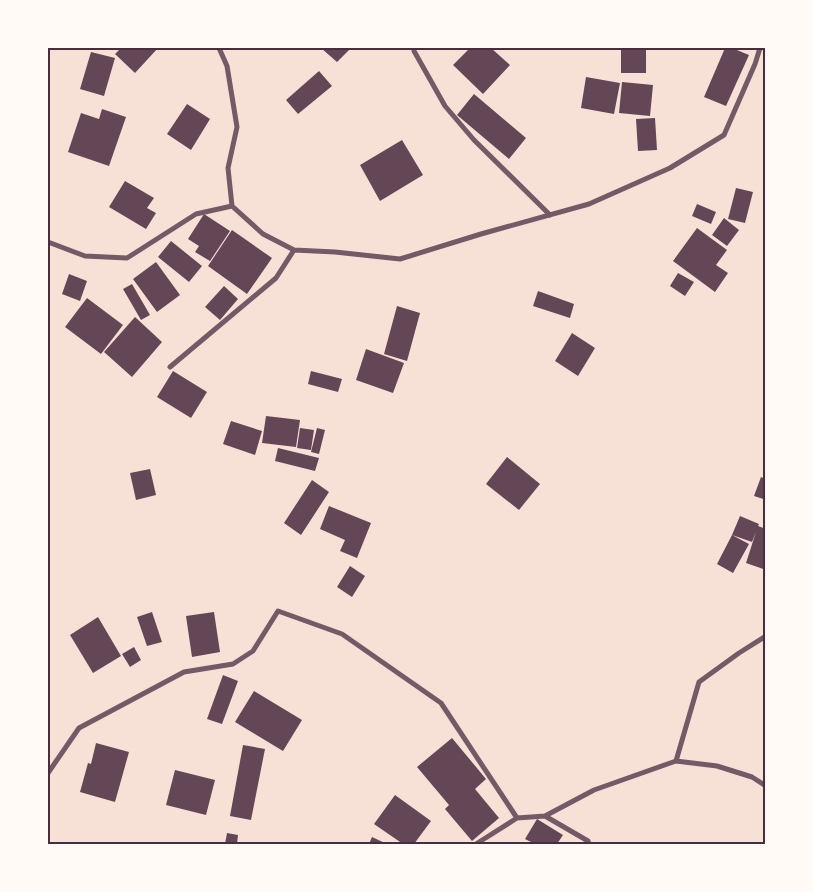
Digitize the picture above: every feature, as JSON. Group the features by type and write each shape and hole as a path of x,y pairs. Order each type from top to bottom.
{"street":[{"path":"219,48 227,66 237,127 228,168 232,206 263,234 294,250 400,259 589,204 661,172 724,135 756,64 760,48"},
{"path":"414,51 445,106 474,140 550,215"},
{"path":"48,242 85,256 126,258 196,214 232,206"},
{"path":"170,367 276,278 294,250"},
{"path":"48,773 79,728 184,672 233,664 253,651 278,611 342,634 442,703 517,818"},
{"path":"676,761 699,682 766,636"},
{"path":"476,844 517,818 545,816 594,790 676,761 717,766 752,777 766,786"},
{"path":"545,816 588,840 589,844"}],"building":[{"path":"121,48 158,48 135,73 115,54"},
{"path":"321,48 351,48 337,62"},
{"path":"470,48 491,48 510,65 483,94 453,65"},
{"path":"621,48 646,48 646,73 621,73"},
{"path":"725,48 732,48 749,55 726,106 704,97"},
{"path":"91,52 115,58 104,96 80,89"},
{"path":"319,71 332,86 298,114 286,100"},
{"path":"586,77 620,83 614,114 581,108"},
{"path":"622,82 653,85 650,116 619,113"},
{"path":"474,94 526,138 509,159 457,115"},
{"path":"187,104 210,119 191,150 167,134"},
{"path":"102,109 126,117 109,166 68,152 81,113 99,119"},
{"path":"655,118 657,150 638,151 636,119"},
{"path":"402,140 423,175 380,201 360,165"},
{"path":"125,181 154,198 147,208 156,213 146,229 109,207"},
{"path":"736,188 753,192 745,223 728,219"},
{"path":"697,204 716,212 711,224 692,216"},
{"path":"204,214 230,231 210,261 195,252 199,246 188,239"},
{"path":"724,218 739,230 727,246 712,235"},
{"path":"697,228 727,250 716,265 728,273 715,292 673,261"},
{"path":"232,230 272,258 247,294 208,266"},
{"path":"171,241 202,266 189,282 158,257"},
{"path":"156,262 180,295 157,312 133,279"},
{"path":"678,273 694,282 685,296 670,286"},
{"path":"69,274 87,281 80,301 62,294"},
{"path":"132,284 150,315 141,320 123,289"},
{"path":"224,286 238,299 220,320 205,307"},
{"path":"538,291 574,304 570,318 533,306"},
{"path":"87,298 123,325 101,354 65,327"},
{"path":"397,306 420,313 407,361 384,354"},
{"path":"135,317 162,342 132,377 104,352"},
{"path":"572,333 595,348 578,376 555,361"},
{"path":"366,349 404,363 393,393 356,380"},
{"path":"173,371 207,392 191,418 157,397"},
{"path":"311,371 342,379 338,392 308,384"},
{"path":"266,416 300,420 296,447 262,443"},
{"path":"231,421 262,431 255,455 223,444"},
{"path":"300,428 314,430 311,450 297,448"},
{"path":"317,428 325,430 319,454 311,452"},
{"path":"278,448 319,458 315,471 275,461"},
{"path":"507,457 540,484 519,510 486,484"},
{"path":"150,469 156,495 136,500 130,473"},
{"path":"761,477 766,479 766,500 754,496"},
{"path":"312,480 329,492 301,535 284,523"},
{"path":"329,506 371,523 357,558 340,551 345,540 320,529"},
{"path":"740,516 766,529 766,570 746,563 756,532 752,542 732,535"},
{"path":"732,535 749,544 733,573 717,564"},
{"path":"350,566 365,576 352,597 337,587"},
{"path":"152,612 162,642 147,646 137,617"},
{"path":"214,612 220,652 192,657 186,616"},
{"path":"98,617 121,656 93,673 70,635"},
{"path":"134,647 141,660 130,667 122,654"},
{"path":"223,675 238,681 222,724 207,719"},
{"path":"254,691 302,720 283,751 235,722"},
{"path":"452,738 486,779 475,789 499,818 472,841 445,809 449,805 417,767"},
{"path":"96,743 129,752 115,802 80,792 88,763 91,764"},
{"path":"243,745 265,749 251,820 230,816"},
{"path":"175,770 215,780 206,815 166,805"},
{"path":"395,795 431,821 414,844 403,844 374,824"},
{"path":"537,819 563,835 557,844 535,844 525,839"},
{"path":"227,833 238,835 237,844 225,844"},
{"path":"372,837 387,844 369,844"}]}
